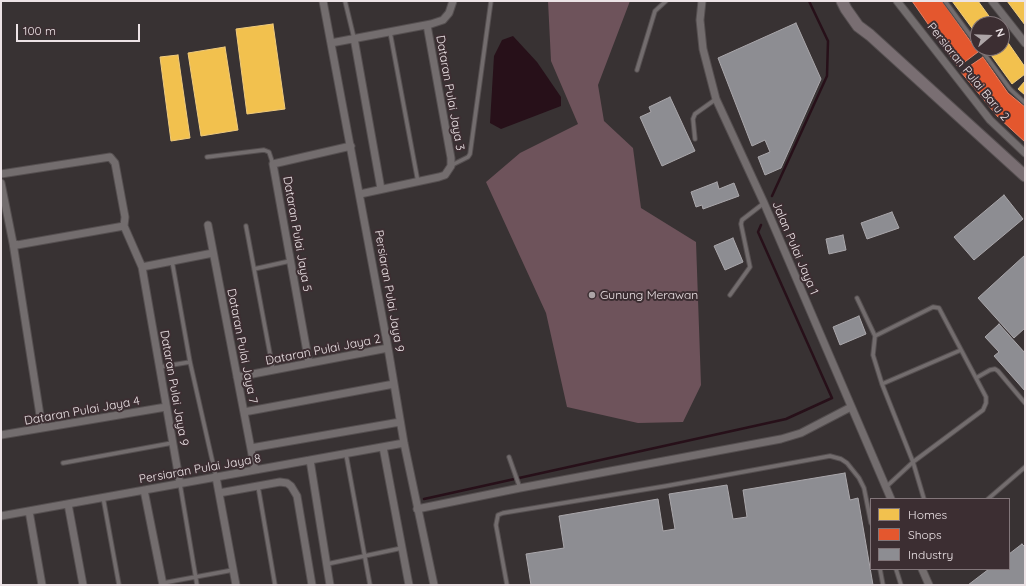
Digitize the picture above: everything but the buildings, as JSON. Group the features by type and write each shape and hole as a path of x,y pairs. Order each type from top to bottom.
{"main road":[{"path":"842,1 858,26 870,35 1025,176"},
{"path":"849,1 870,35"}],"street":[{"name":"Persiaran Pulai Jaya 9","path":"323,1 360,194 400,422 434,585"},
{"path":"331,43 427,25 443,20 449,13 453,1"},
{"name":"Jalan Pulai Jaya 1","path":"702,1 700,20 703,49 716,99 764,203 892,498"},
{"name":"Persiaran Pulai Baru 2","path":"897,1 990,120 1025,154"},
{"path":"992,1 1025,43"},
{"name":"Dataran Pulai Jaya 3","path":"427,25 451,158 451,166"},
{"path":"354,38 381,189"},
{"name":"Dataran Pulai Jaya 5","path":"309,364 273,164 351,146"},
{"path":"1,174 110,157 115,163 125,216 124,226 21,245 12,243"},
{"path":"360,194 445,175 451,166"},
{"path":"1,182 42,428"},
{"name":"Dataran Pulai Jaya 7","path":"208,225 255,470"},
{"name":"Dataran Pulai Jaya 9","path":"124,226 142,267 180,484"},
{"path":"142,267 213,253"},
{"name":"Dataran Pulai Jaya 2","path":"237,377 388,348"},
{"path":"244,412 394,384"},
{"path":"417,509 781,439 801,434 851,407"},
{"name":"Dataran Pulai Jaya 4","path":"1,435 166,408"},
{"path":"251,448 400,422"},
{"name":"Persiaran Pulai Jaya 8","path":"1,516 404,443"},
{"path":"383,447 409,585"},
{"path":"310,460 330,585"},
{"path":"216,477 236,585"},
{"path":"219,492 280,482 287,483 295,491 312,585"},
{"path":"144,490 162,584"},
{"path":"68,504 83,585"},
{"path":"29,511 42,585"},
{"path":"922,570 929,585"}],"lane":[{"path":"345,1 354,38"},
{"path":"451,166 468,157 470,154 491,1"},
{"path":"637,70 655,11 666,1"},
{"path":"945,1 970,35"},
{"path":"390,32 418,182"},
{"path":"985,56 1010,90 1025,103"},
{"path":"695,139 693,119 695,114 716,99"},
{"path":"207,157 264,150 269,152 273,164"},
{"path":"730,295 750,267 741,224 742,220 764,203"},
{"path":"246,226 273,370"},
{"path":"172,261 190,362 216,477"},
{"path":"254,269 290,261"},
{"path":"857,298 875,336 874,355 882,384 913,462 924,498"},
{"path":"875,336 933,307 939,308 943,312 986,397 984,410 913,462 886,487"},
{"path":"882,384 961,350"},
{"path":"159,368 190,362"},
{"path":"976,378 990,370 995,369 1025,404"},
{"path":"63,462 172,443"},
{"path":"346,454 370,585"},
{"path":"507,585 496,525 498,515 503,512 666,486 830,456 841,459 847,463 859,478 864,488 870,518"},
{"path":"509,457 520,488"},
{"path":"989,498 1025,467"},
{"name":"Dataran Pulai Jaya 9","path":"180,484 197,585"},
{"path":"258,486 275,585"},
{"path":"103,498 118,585"},
{"path":"326,564 402,548"},
{"path":"162,584 233,570"},
{"path":"880,570 883,585"},
{"path":"896,570 902,585"}],"shaded area":[{"name":"Gunung Merawan","path":"548,1 630,1 598,85 604,121 633,148 641,208 696,242 701,385 683,422 638,423 567,407 546,313 486,182 520,153 578,124 551,61"},
{"path":"513,36 537,62 561,97 561,106 501,129 490,123 494,56 502,40"}],"waterway":[{"path":"772,196 827,76 828,41 809,1"},
{"path":"424,499 786,419 832,398 758,232 761,225"}],"place":[{"name":"Gunung Merawan","path":"592,295"}]}
